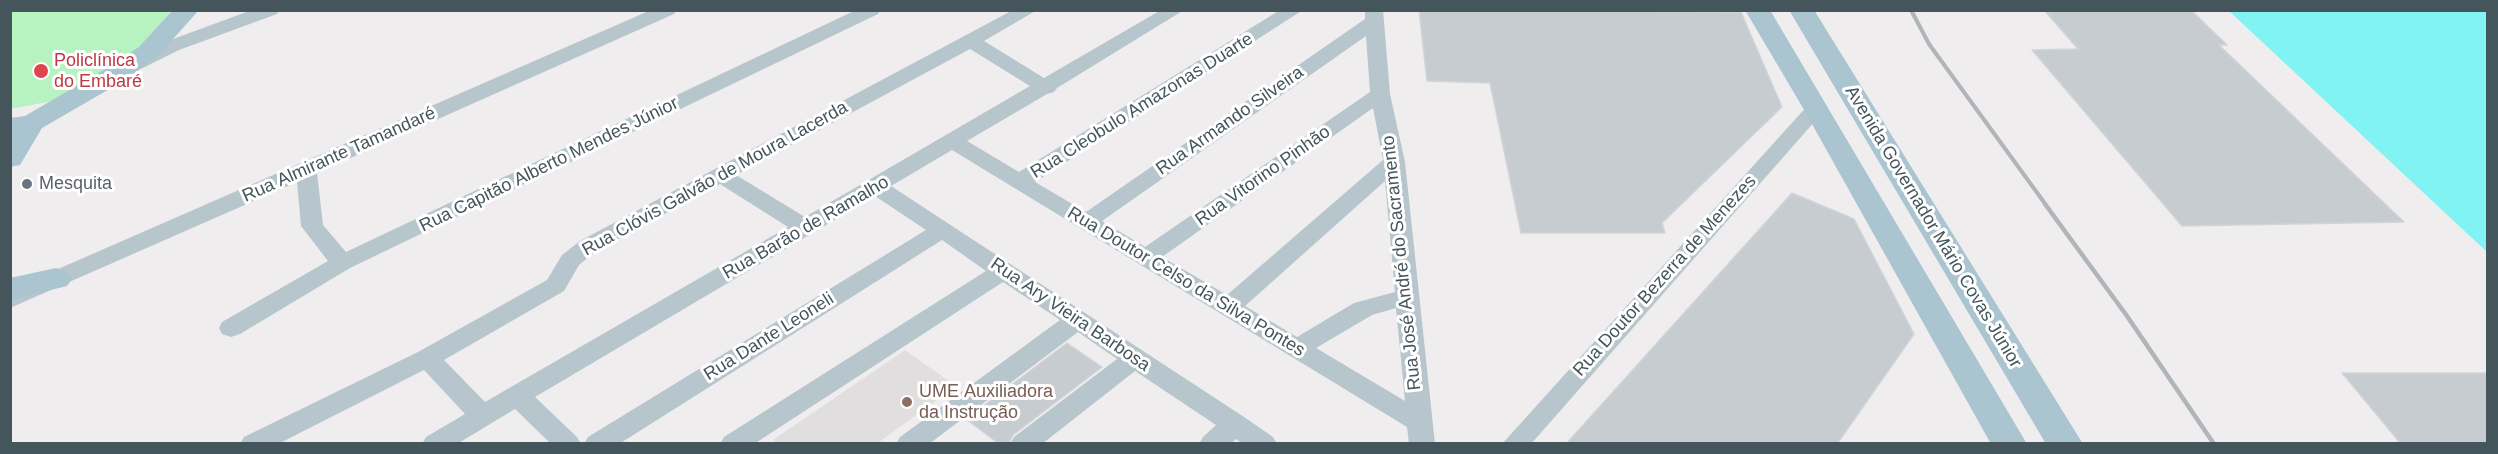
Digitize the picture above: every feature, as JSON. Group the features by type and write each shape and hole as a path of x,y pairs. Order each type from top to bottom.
{"main road":[{"path":"10,159 21,125 116,74 148,52 187,10"},
{"path":"1757,10 1816,108 2009,444"},
{"name":"Avenida Governador Mário Covas Júnior","path":"1800,10 2065,444"},
{"path":"10,289 56,279"}],"street":[{"path":"187,10 192,22 198,27 223,28"},
{"path":"116,74 172,46 271,10"},
{"name":"Rua Almirante Tamandaré","path":"10,300 668,10"},
{"name":"Rua Capitão Alberto Mendes Júnior","path":"231,328 342,264 872,10"},
{"name":"Rua Clóvis Galvão de Moura Lacerda","path":"253,444 427,358 556,285 570,260 588,246 1028,10"},
{"name":"Rua Barão de Ramalho","path":"435,444 1047,88 1175,10"},
{"name":"Rua Cleobulo Amazonas Duarte","path":"1019,182 1294,10"},
{"name":"Rua José André do Sacramento","path":"1375,16 1380,94 1395,162 1421,433"},
{"name":"Rua Armando Silveira","path":"1086,222 1375,16"},
{"path":"970,41 1047,88"},
{"name":"Rua Vitorino Pinhão","path":"1146,257 1380,94"},
{"name":"Rua Doutor Bezerra de Menezes","path":"1515,444 1816,108"},
{"name":"Rua Doutor Celso da Silva Pontes","path":"953,142 1296,349 1421,433"},
{"path":"1228,307 1395,162"},
{"path":"306,169 312,226 342,264"},
{"path":"720,175 806,228"},
{"name":"Rua Ary Vieira Barbosa","path":"877,187 1264,444"},
{"name":"Rua Dante Leoneli","path":"597,444 942,230"},
{"path":"733,444 1004,270"},
{"path":"1296,349 1363,309 1408,296"},
{"path":"909,444 1078,320"},
{"path":"427,358 483,416"},
{"path":"1023,444 1135,358"},
{"path":"518,396 568,444"},
{"path":"1212,444 1235,424"}],"shaded area":[{"name":"UME Auxiliadora da Instrução","path":"905,350 956,386 878,443 778,444 773,440"}],"green space":[{"path":"10,11 171,11 151,42 62,99 11,109"}],"water":[{"path":"2229,11 2487,11 2487,252"}],"building":[{"path":"1419,10 1741,12 1782,107 1662,223 1665,233 1521,233 1490,83 1427,81"},
{"path":"2044,10 2191,10 2227,45 2219,45 2404,222 2182,226 2032,50 2078,49"},
{"path":"1792,193 1854,219 1914,334 1837,444 1566,444"},
{"path":"1067,343 1102,367 1013,435 1008,444 999,444 966,419"},
{"path":"2342,373 2487,373 2487,444 2401,444"}],"railway":[{"path":"1911,10 1929,44 2046,205"},
{"path":"2045,204 2127,316 2214,444"}],"place":[{"name":"Policlínica do Embaré","path":"41,71"},
{"name":"Mesquita","path":"27,184"},
{"name":"UME Auxiliadora da Instrução","path":"907,402"}]}
